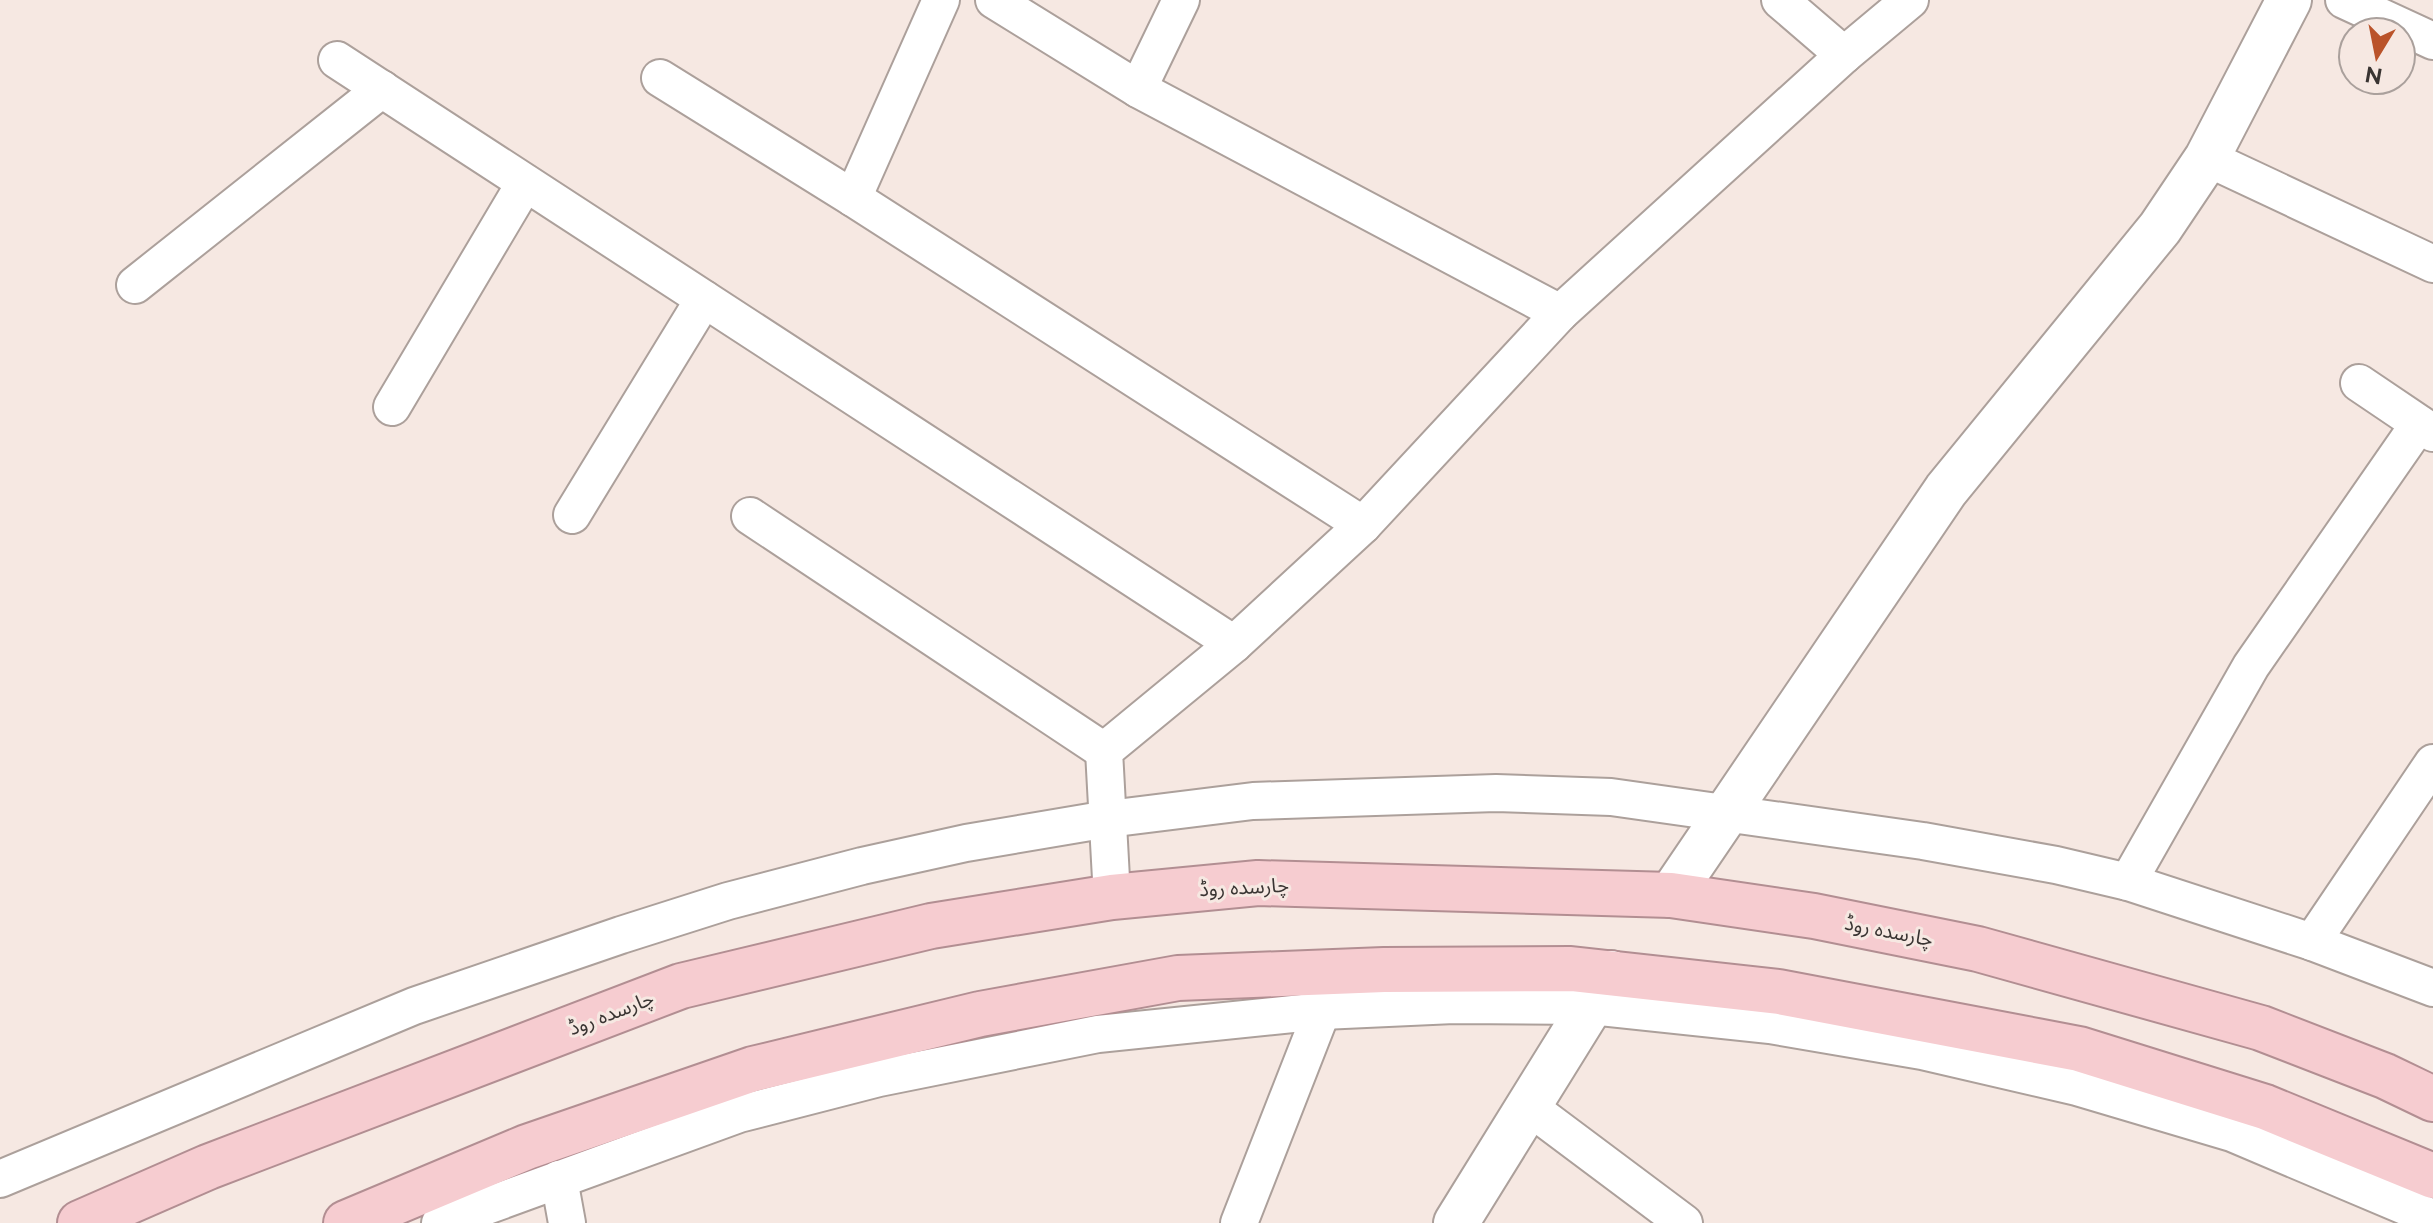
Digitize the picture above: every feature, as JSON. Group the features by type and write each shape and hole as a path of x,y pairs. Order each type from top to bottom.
{"highway":[{"name":"چارسدہ روڈ","path":"80,1223 208,1167 681,986 931,926 1112,897 1258,883 1671,895 1814,916 1978,949 2261,1028 2385,1076 2433,1099"},
{"path":"346,1223 527,1147 753,1069 980,1014 1178,978 1384,970 1571,969 1601,990 1779,992 2079,1049 2265,1107 2433,1176"}],"street":[{"path":"853,198 941,0"},
{"path":"994,0 1138,89 1560,313"},
{"path":"1138,89 1181,0"},
{"path":"1780,0 1844,55"},
{"path":"1104,751 1234,644 1363,525 1560,313 1844,55 1910,0"},
{"path":"1671,895 1946,490 2160,228 2207,158 2289,0"},
{"path":"2344,0 2433,41"},
{"path":"337,60 1234,644"},
{"path":"660,78 1363,525"},
{"path":"135,285 382,89"},
{"path":"2207,158 2433,264"},
{"path":"392,407 525,183"},
{"path":"572,515 704,299"},
{"path":"2128,882 2251,666 2426,428 2359,383"},
{"path":"750,516 1104,751"},
{"path":"1104,751 1112,897"},
{"path":"2312,942 2433,763"},
{"path":"0,1179 414,1006 728,901 966,843 1108,819 1253,801 1496,793 1611,797 1923,841 2056,865 2128,882 2312,942 2433,988"},
{"path":"1456,1223 1601,990"},
{"path":"440,1223 739,1114 879,1078 1098,1034 1322,1011 1454,1005 1601,990 1922,1051 2077,1087 2232,1133 2433,1218"},
{"path":"1239,1223 1322,1011"},
{"path":"1529,1107 1684,1223"},
{"path":"559,1179 566,1223"}]}
